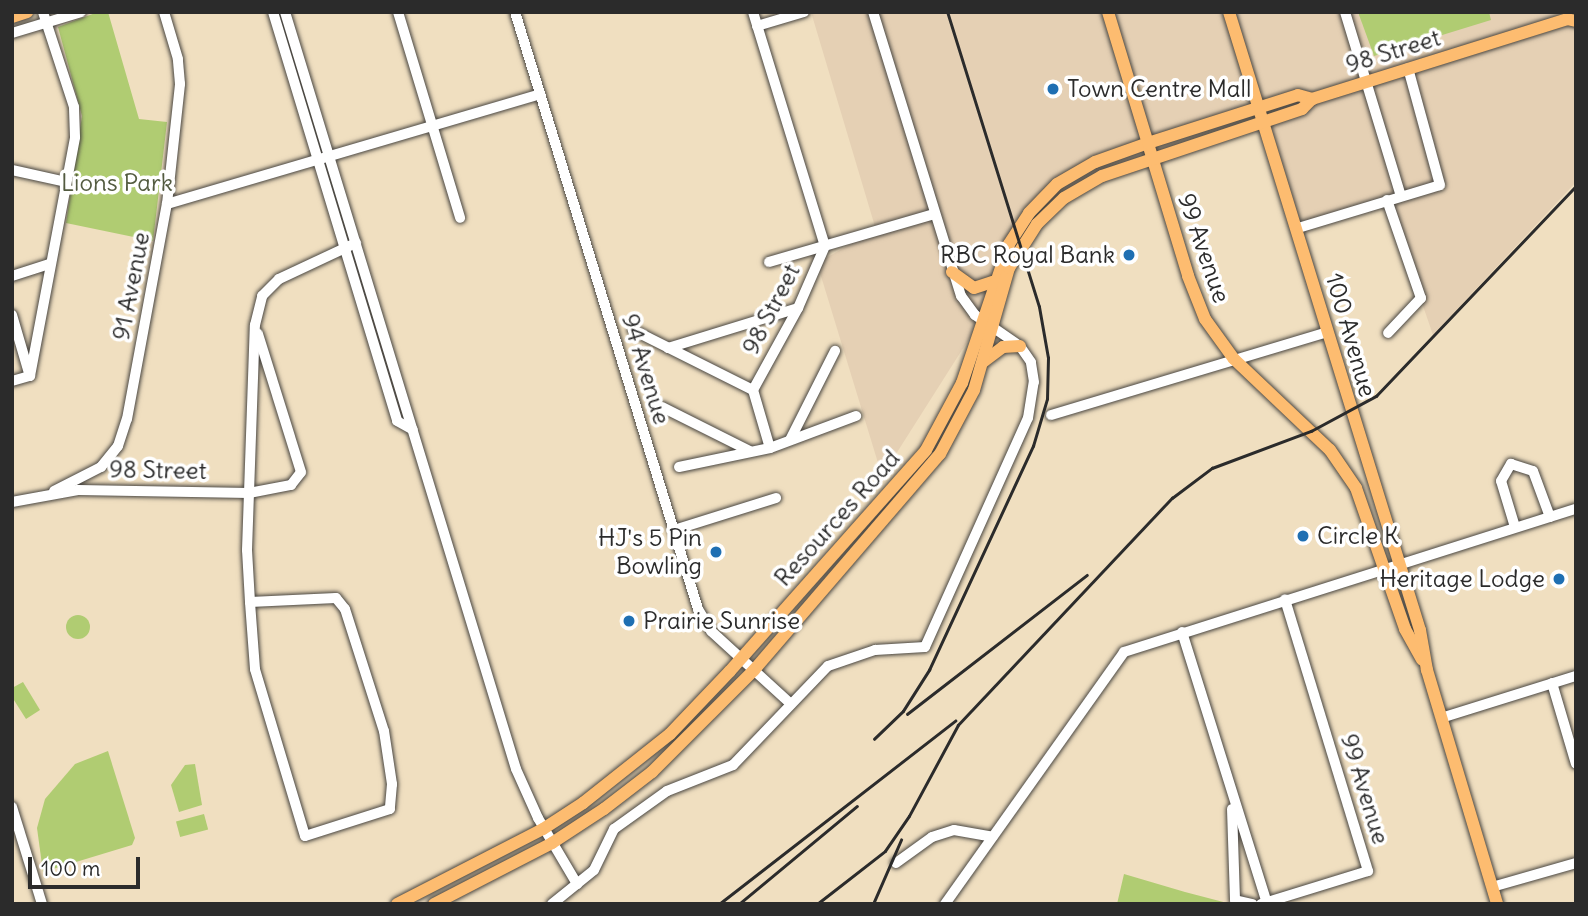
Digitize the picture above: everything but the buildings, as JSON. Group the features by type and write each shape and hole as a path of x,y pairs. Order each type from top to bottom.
{"main road":[{"path":"12,17 27,12"},
{"name":"99 Avenue","path":"1108,12 1193,292 1213,332 1234,359 1311,431 1342,467 1366,511 1383,568"},
{"name":"100 Avenue","path":"1230,12 1399,563 1427,670 1497,904"},
{"name":"98 Street","path":"1152,157 1302,108 1312,99 1572,17"},
{"name":"98 Street","path":"1148,143 1298,95 1312,99"},
{"name":"Resources Road","path":"397,904 544,829 670,734 926,450 955,400 993,282 1016,231 1047,193 1083,167 1148,143"},
{"name":"Resources Road","path":"434,904 552,843 652,772 754,670 931,467 960,422 983,363 1009,268 1037,224 1077,189 1152,157"},
{"path":"952,272 974,288 993,282"},
{"path":"983,363 1003,347 1020,346"},
{"name":"100 Avenue","path":"1383,568 1405,629 1427,670"}],"street":[{"path":"12,33 44,18 81,12"},
{"name":"91 Avenue","path":"54,491 101,467 123,434 167,204 180,76 164,12"},
{"path":"273,12 397,421 413,430"},
{"path":"285,12 516,769 544,829 576,884"},
{"path":"398,12 460,218"},
{"name":"94 Avenue","path":"515,12 703,620 791,704"},
{"path":"753,12 825,246"},
{"path":"757,26 804,12"},
{"path":"552,904 598,865 614,829 667,791 733,765 823,671 839,660 875,650 925,647 1028,418 1034,374 1020,346 981,320 964,302 952,272 873,12"},
{"path":"1345,12 1401,196"},
{"path":"30,376 75,137 74,107 44,18"},
{"path":"1298,228 1440,185 1408,68"},
{"path":"167,204 540,94"},
{"path":"12,170 66,182"},
{"path":"1387,201 1421,298 1388,333"},
{"name":"98 Street","path":"769,262 934,214"},
{"path":"250,602 336,598 340,603 384,731 392,784 390,809 305,836 255,669 250,602 248,493 255,325 262,296 291,273 356,243"},
{"name":"98 Street","path":"753,390 798,308 825,246"},
{"path":"12,276 50,264"},
{"path":"668,348 798,308"},
{"path":"12,315 30,376"},
{"name":"98 Street","path":"12,502 54,491 248,493 291,485 299,475 255,325"},
{"path":"633,330 753,390 770,448"},
{"path":"1051,415 1328,332"},
{"path":"790,440 835,351"},
{"path":"12,381 30,376"},
{"path":"662,407 750,452"},
{"path":"679,467 770,448 856,416"},
{"path":"1515,527 1501,481 1511,464 1519,463 1533,471 1550,517"},
{"path":"674,530 776,498"},
{"path":"945,904 1124,652 1576,509"},
{"name":"99 Avenue","path":"1265,903 1368,871 1285,599"},
{"path":"1182,632 1265,903"},
{"path":"1441,718 1576,676"},
{"path":"1552,683 1576,764"},
{"path":"1232,792 1235,900 1253,904"},
{"path":"12,807 42,904"},
{"path":"896,863 932,837 954,831 992,837"},
{"path":"1492,887 1576,863"}],"shaded area":[{"path":"811,12 1576,12 1576,182 1433,335 1387,201 1298,228 1263,121 1077,189 1021,248 1017,232 981,320 882,476 817,263 876,230"}],"green space":[{"name":"Lions Park","path":"98,12 108,12 139,119 167,122 153,241 66,223 82,116 58,27"},
{"path":"1358,12 1489,12 1491,20 1374,56"},
{"path":"78,615 89,622 90,627 83,638 78,639 67,632 66,627 73,616"},
{"path":"23,682 40,710 26,719 12,697 12,688"},
{"path":"108,751 135,838 132,845 43,872 37,828 45,799 75,764"},
{"path":"195,764 202,805 179,812 171,785 185,765"},
{"path":"204,814 208,829 180,837 176,822"},
{"path":"1124,874 1185,892 1231,904 1117,904"}],"railway":[{"path":"874,739 903,711 929,670 1033,446 1047,399 1048,358 1039,307 947,12"},
{"path":"817,904 885,851 909,816 958,725 1172,498 1212,468 1311,431 1376,396 1576,186"},
{"path":"907,714 1087,575"},
{"path":"719,904 955,721"},
{"path":"739,904 857,806"},
{"path":"873,904 901,840"}],"place":[{"name":"Town Centre Mall","path":"1053,89"},
{"name":"RBC Royal Bank","path":"1129,255"},
{"name":"Circle K","path":"1303,536"},
{"name":"HJ's 5 Pin Bowling","path":"716,552"},
{"name":"Heritage Lodge","path":"1559,579"},
{"name":"Prairie Sunrise","path":"629,621"}]}
